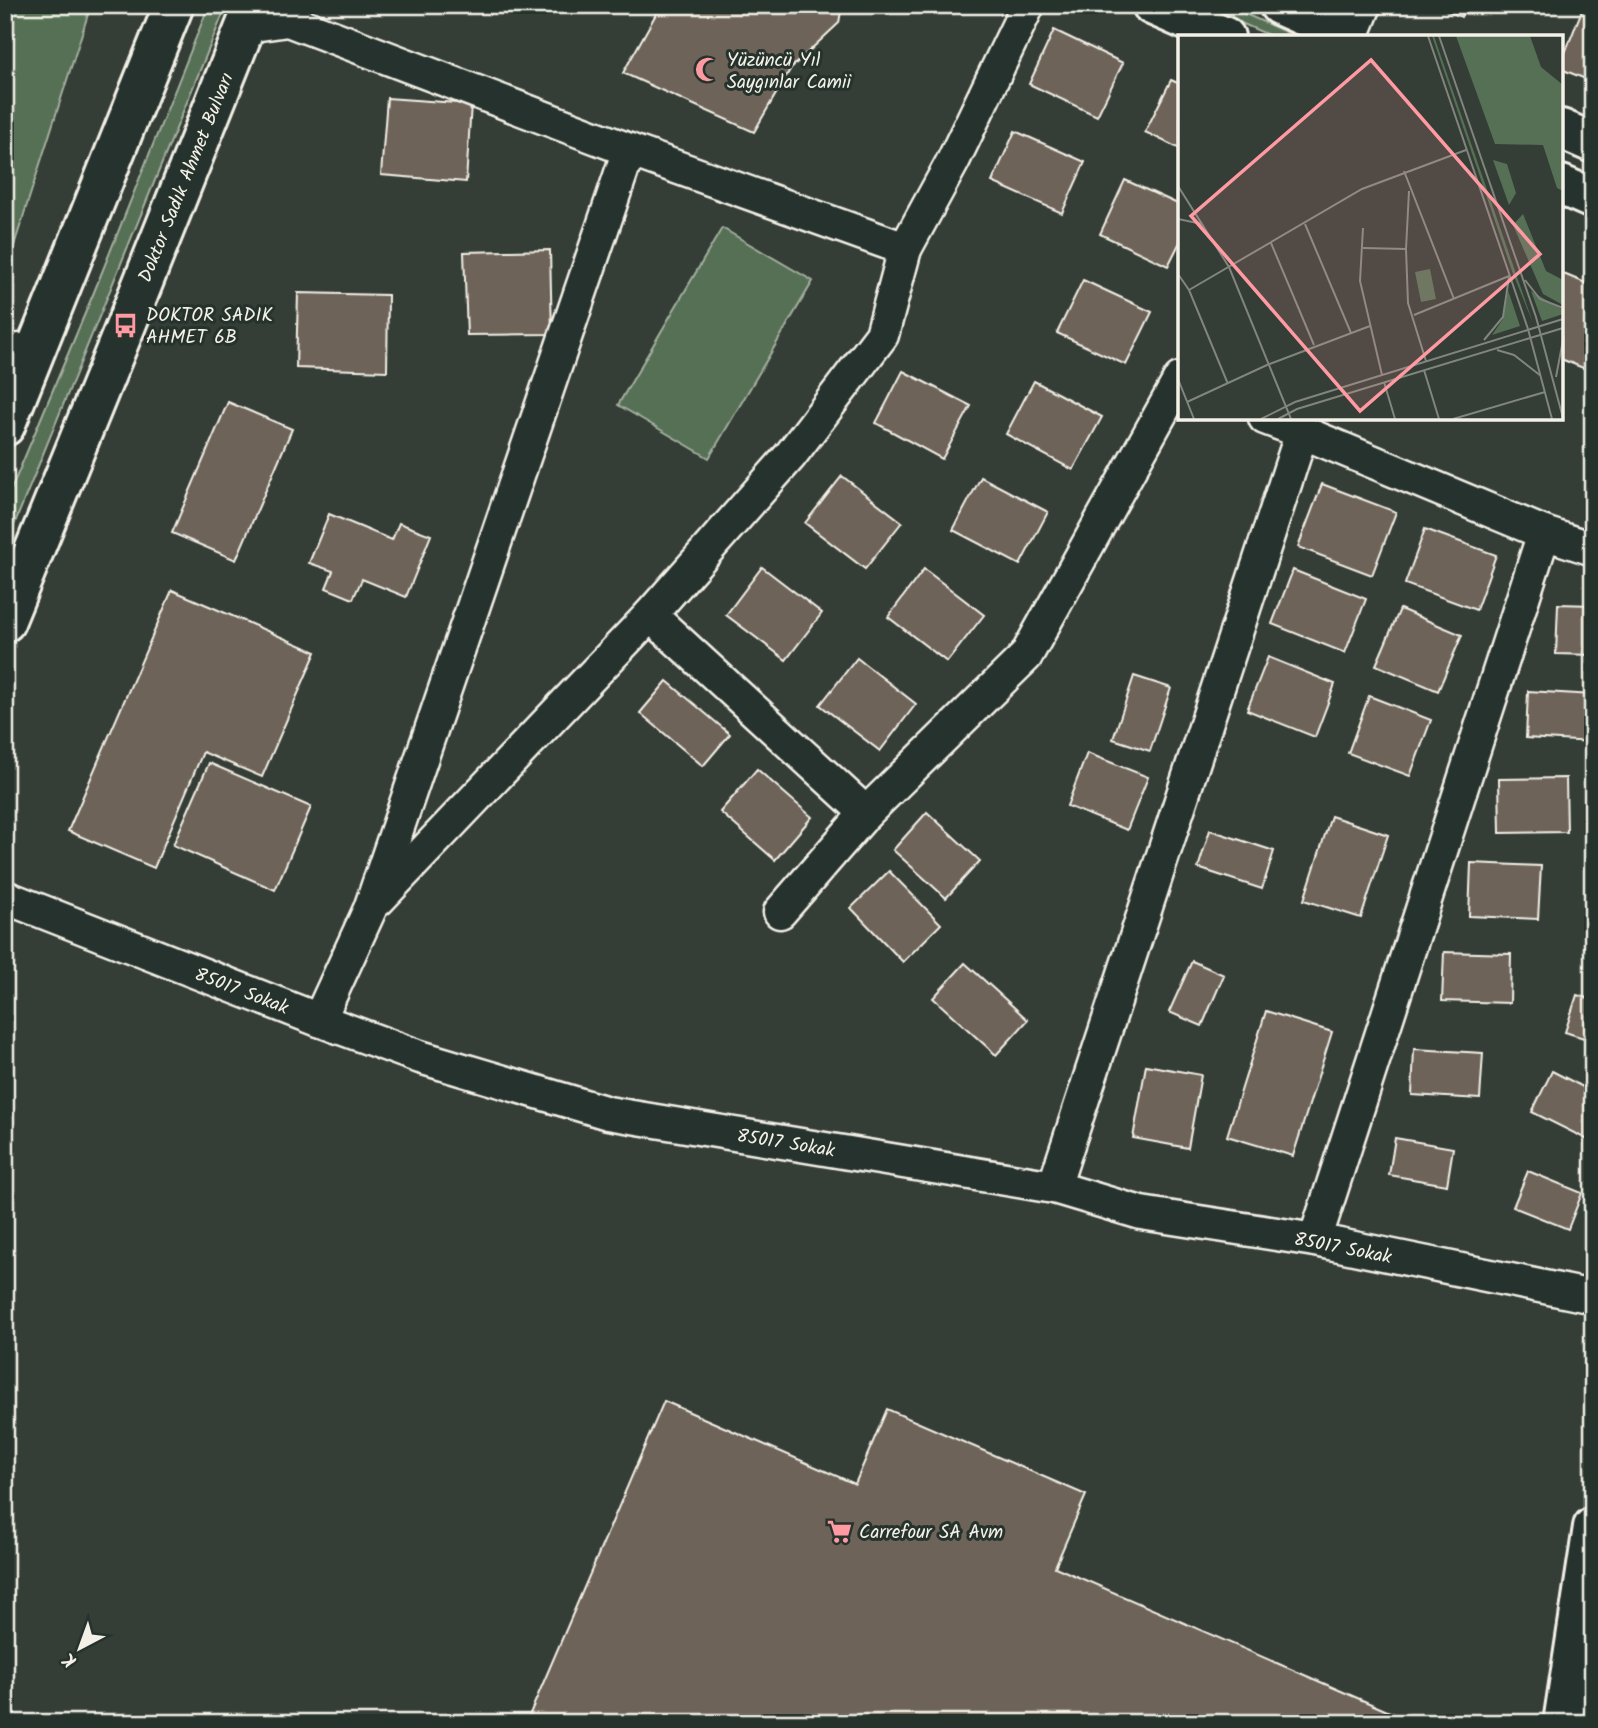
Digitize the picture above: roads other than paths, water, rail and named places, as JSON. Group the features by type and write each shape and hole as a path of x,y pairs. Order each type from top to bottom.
{"main road":[{"path":"5,426 23,342 174,5"},
{"path":"1152,5 1220,35"},
{"path":"1279,5 1347,35"},
{"name":"Doktor Sadık Ahmet Bulvarı","path":"5,622 258,12"},
{"path":"1563,130 1593,143"},
{"path":"1563,186 1593,198"},
{"path":"1563,1723 1584,1651 1593,1527"}],"street":[{"path":"370,909 650,615 790,456 882,335 905,249 953,161 1028,5"},
{"path":"1353,35 1365,5"},
{"path":"258,12 288,20 629,150 905,249"},
{"path":"319,1020 370,909 629,150"},
{"path":"780,912 866,813 1026,656 1178,385"},
{"path":"1270,420 1544,533 1593,549"},
{"path":"1054,1187 1302,432"},
{"path":"1315,1240 1544,533"},
{"path":"650,615 866,813"},
{"name":"85017 Sokak","path":"5,897 420,1057 608,1113 1054,1187 1141,1213 1315,1240 1593,1297"}],"place":[{"name":"Yüzüncü Yıl Saygınlar Camii","path":"707,70"},
{"name":"DOKTOR SADIK AHMET 6B","path":"126,325"},
{"name":"Carrefour SA Avm","path":"839,1531"}]}
